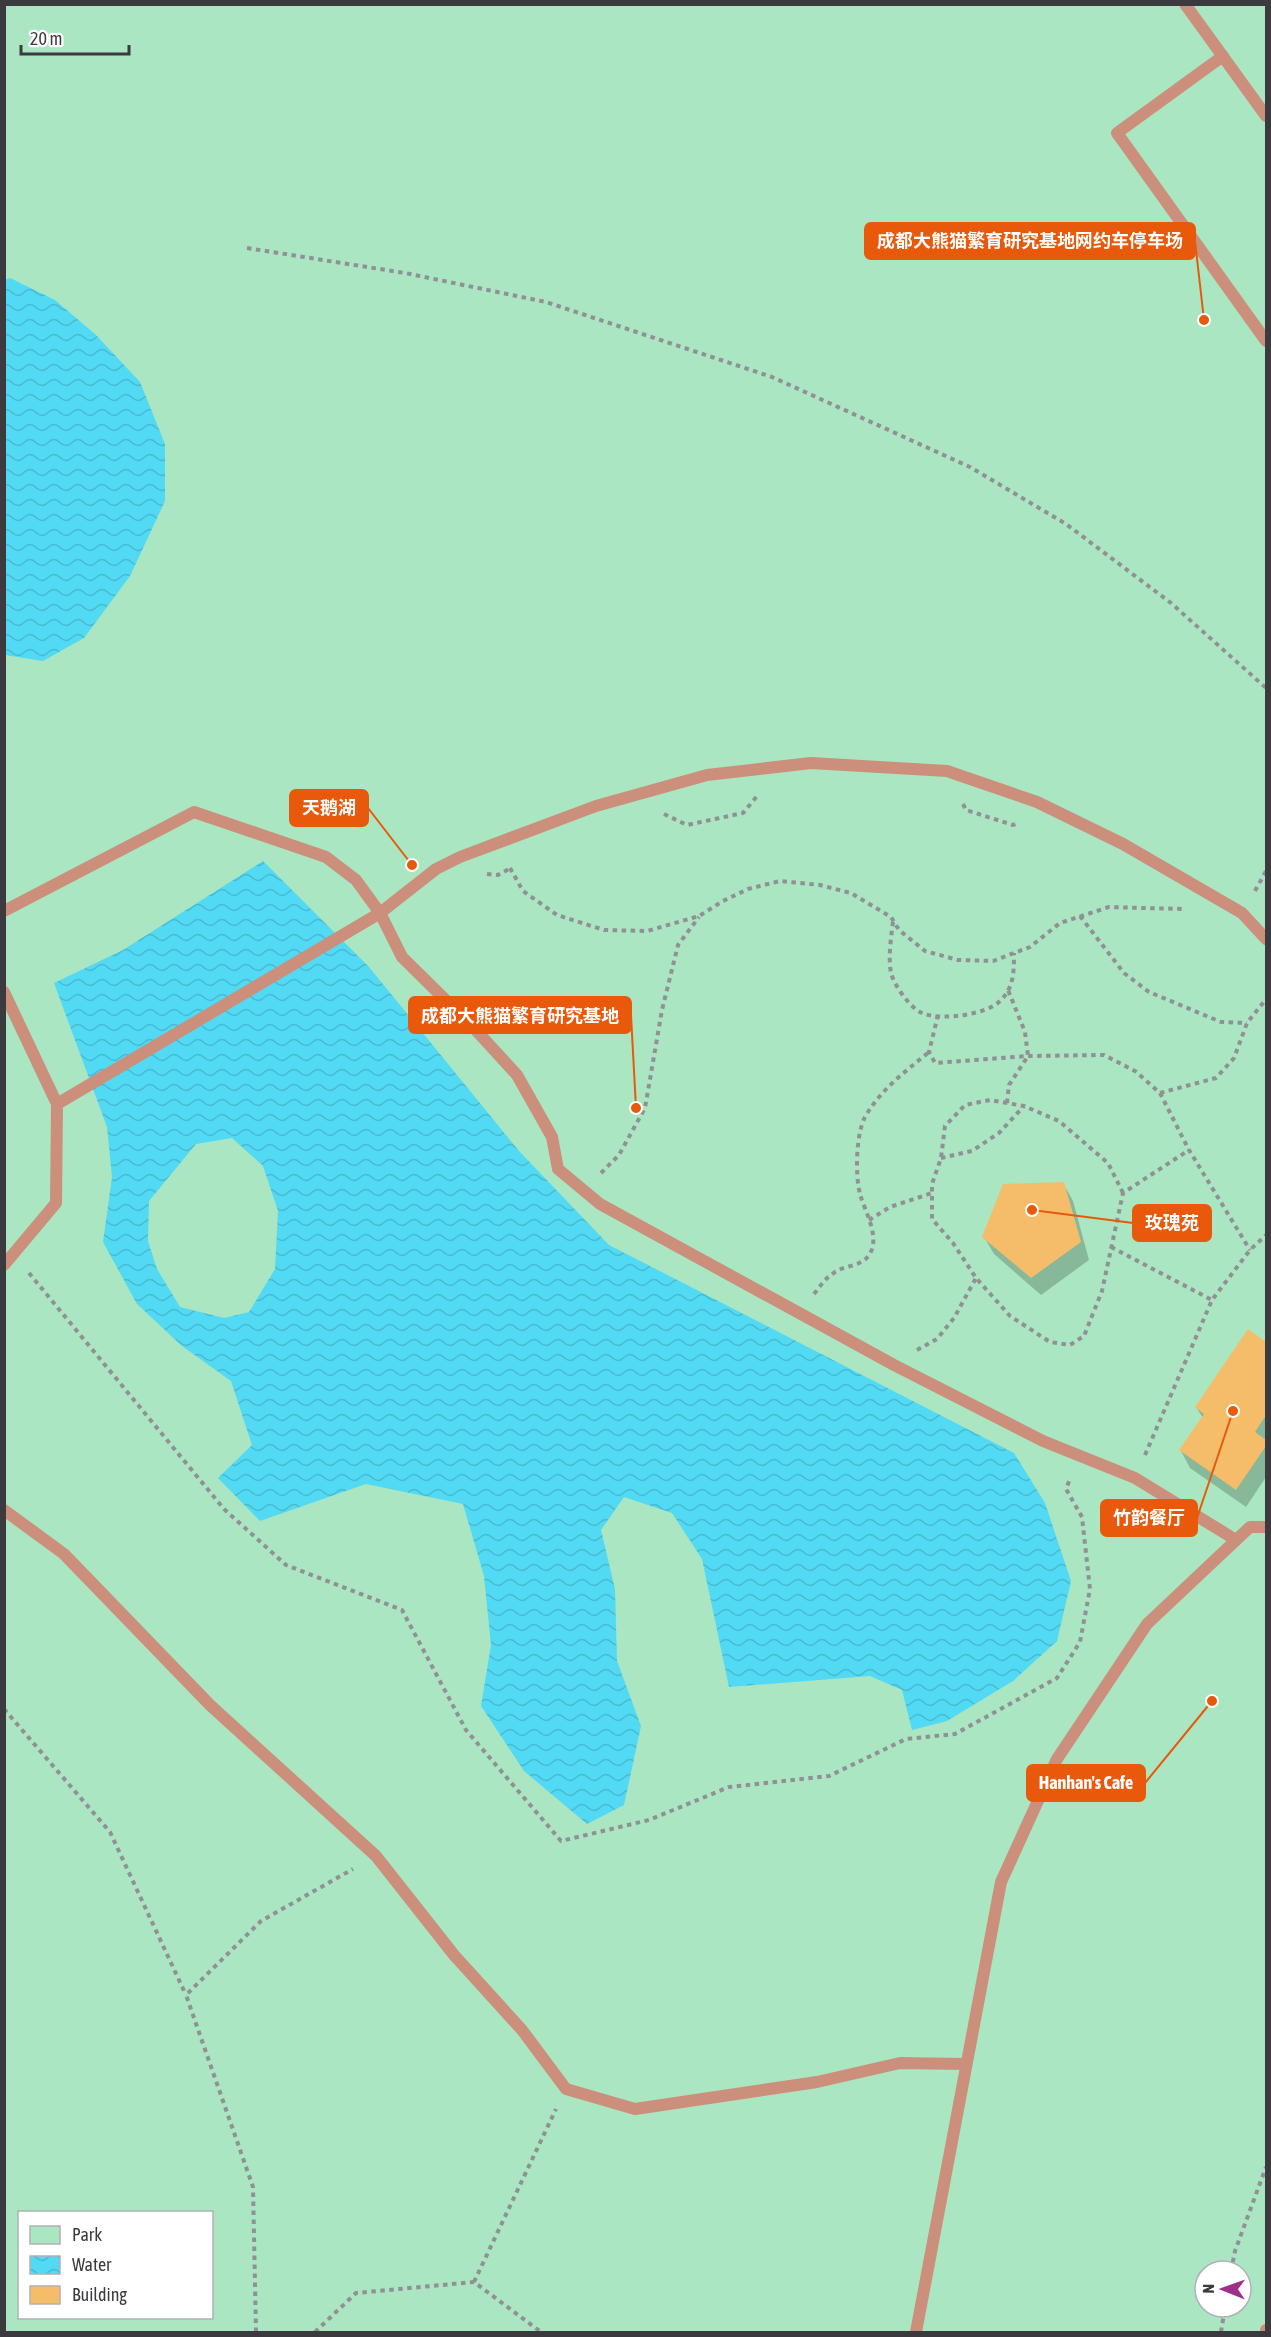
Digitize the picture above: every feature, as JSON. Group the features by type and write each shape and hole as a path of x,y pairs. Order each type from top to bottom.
{"lane":[{"path":"1185,4 1266,116"},
{"path":"1223,56 1118,133 1266,341"},
{"path":"57,1104 380,913 436,869 460,856 596,806 707,775 811,763 947,771 1037,802 1123,844 1242,913 1266,939"},
{"path":"4,910 194,812 326,857 356,880 380,913 402,957 473,1027 517,1076 552,1137 558,1169 600,1204 894,1365 1044,1441 1135,1478 1236,1540"},
{"path":"4,992 57,1104 56,1203 4,1265"},
{"path":"4,1510 64,1554 210,1705 376,1856 454,1955 522,2030 566,2089 634,2109 817,2082 900,2063 965,2064"},
{"path":"916,2332 1001,1882 1057,1759 1147,1624 1250,1527 1266,1527"}],"path":[{"path":"247,248 405,273 546,302 772,377 970,467 1065,524 1171,603 1266,688"},
{"path":"628,797 687,825 743,813 781,766"},
{"path":"510,868 523,891 557,915 604,930 647,931 699,916 748,889 780,881 820,885 851,892 891,917 899,930 925,951 958,960 993,960 1014,953 1030,947 1060,923 1109,907 1187,909"},
{"path":"583,1190 619,1155 645,1108 662,1010 678,945 699,916"},
{"path":"1080,916 1124,973 1149,992 1221,1022 1247,1023"},
{"path":"894,921 890,945 891,974 903,996 922,1013 978,1014 1001,1001 1014,978 1014,953"},
{"path":"1007,989 1025,1032 1028,1056 1009,1085 1007,1103"},
{"path":"1160,1093 1216,1078 1234,1058 1247,1023 1266,999"},
{"path":"800,1313 824,1281 838,1270 859,1263 869,1255 874,1241 859,1192 857,1156 864,1119 885,1088 929,1052 938,1015"},
{"path":"929,1052 935,1064 1028,1056 1104,1055 1135,1071 1160,1093 1190,1150 1250,1250"},
{"path":"990,1100 1007,1103 1024,1106 1059,1121 1080,1137 1108,1163 1123,1193 1102,1291 1084,1336 1070,1345 1050,1342 1010,1316 976,1278 953,1243 932,1219 932,1184 941,1158 945,1126 965,1105 990,1100"},
{"path":"941,1158 972,1152 999,1133 1024,1106"},
{"path":"1123,1193 1190,1150"},
{"path":"868,1220 890,1207 932,1193"},
{"path":"1135,1478 1212,1300 1250,1250 1266,1235"},
{"path":"1111,1247 1212,1300"},
{"path":"13,1253 224,1509 286,1565 402,1610 466,1730 561,1841 649,1820 729,1787 829,1776 906,1739 955,1734 1057,1678 1080,1642 1090,1589 1083,1517 1066,1489 1081,1457"},
{"path":"894,1365 937,1339 954,1318 976,1278"},
{"path":"4,1709 110,1832 186,1995 253,2187 256,2332"},
{"path":"186,1995 261,1921 376,1856"},
{"path":"474,2282 566,2089"},
{"path":"1233,2259 1266,2167"},
{"path":"315,2332 356,2293 474,2282 541,2332"}],"green space":[{"path":"5,5 1266,5 1266,2332 5,2332"}],"water":[{"path":"10,278 55,300 96,335 140,382 165,444 165,501 130,576 84,638 43,661 5,655 4,280"},
{"path":"263,861 369,967 519,1151 609,1245 1014,1453 1045,1503 1071,1581 1057,1641 1013,1681 947,1721 912,1730 902,1690 870,1676 729,1687 702,1559 672,1513 624,1497 601,1530 615,1589 617,1661 641,1726 624,1805 587,1824 524,1771 481,1706 491,1645 484,1576 463,1504 366,1484 260,1521 218,1478 252,1445 231,1381 182,1346 137,1304 103,1242 112,1177 107,1127 54,983 123,950","holes":["232,1138 263,1166 278,1211 275,1269 249,1312 224,1318 180,1307 157,1269 148,1241 149,1201 196,1144"]}],"building":[{"path":"1064,1182 1081,1242 1031,1278 982,1237 1003,1184"},
{"path":"1248,1329 1266,1342 1266,1415 1255,1432 1266,1440 1266,1446 1236,1490 1179,1450 1204,1414 1195,1407"}],"place":[{"name":"成都大熊猫繁育研究基地网约车停车场","path":"1204,320"},
{"name":"天鹅湖","path":"412,865"},
{"name":"成都大熊猫繁育研究基地","path":"636,1108"},
{"name":"玫瑰苑","path":"1032,1210"},
{"name":"竹韵餐厅","path":"1233,1411"},
{"name":"Hanhan's Cafe","path":"1212,1701"}]}
